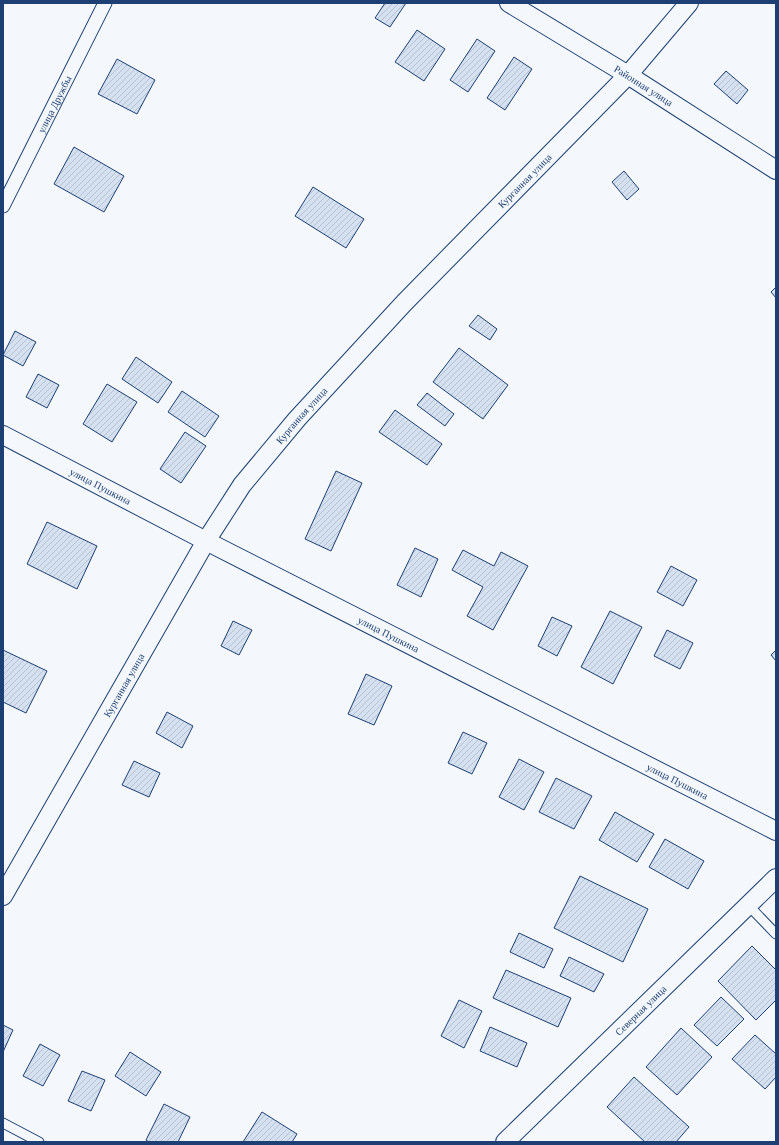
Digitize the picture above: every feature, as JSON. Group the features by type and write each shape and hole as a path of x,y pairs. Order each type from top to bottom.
{"street":[{"name":"улица Дружбы","path":"3,206 106,3"},
{"name":"Районная улица","path":"509,3 628,75 776,170"},
{"name":"Курганная улица","path":"3,896 206,541 242,485 297,419 404,303 628,75 689,3"},
{"name":"улица Пушкина","path":"3,435 206,541 776,831"},
{"name":"Северная улица","path":"505,1142 776,878"}],"lane":[{"path":"748,905 776,934"},
{"path":"3,1123 39,1142"}],"building":[{"path":"385,3 406,3 390,27 375,18"},
{"path":"417,30 445,49 424,81 395,62"},
{"path":"477,39 495,51 468,92 450,80"},
{"path":"514,57 532,69 505,110 487,98"},
{"path":"117,59 155,80 137,114 98,94"},
{"path":"726,71 748,90 737,104 714,84"},
{"path":"74,147 124,176 104,212 54,184"},
{"path":"624,171 639,189 627,200 612,182"},
{"path":"313,187 364,219 346,248 295,216"},
{"path":"776,287 776,298 771,292"},
{"path":"478,315 497,329 490,340 469,326"},
{"path":"15,331 36,342 23,366 3,355"},
{"path":"459,348 508,385 483,419 433,382"},
{"path":"136,357 172,382 158,403 122,379"},
{"path":"38,374 59,385 47,408 26,397"},
{"path":"107,384 137,402 112,442 83,424"},
{"path":"182,391 219,416 205,437 168,412"},
{"path":"427,393 454,414 445,426 417,405"},
{"path":"395,410 442,444 427,465 379,432"},
{"path":"185,432 206,446 181,483 160,469"},
{"path":"336,471 362,483 331,551 305,539"},
{"path":"47,522 97,546 77,589 27,564"},
{"path":"415,548 438,559 421,597 397,585"},
{"path":"463,550 494,566 501,552 528,566 493,630 467,616 483,587 452,570"},
{"path":"671,566 697,580 683,606 657,592"},
{"path":"610,611 642,627 613,684 581,667"},
{"path":"552,617 572,626 557,656 538,646"},
{"path":"233,621 252,630 239,655 221,646"},
{"path":"667,630 693,643 680,669 654,656"},
{"path":"3,650 47,671 26,713 3,702"},
{"path":"776,650 776,661 771,655"},
{"path":"366,674 392,686 374,725 348,714"},
{"path":"167,712 193,726 182,748 156,733"},
{"path":"463,732 487,743 472,774 448,763"},
{"path":"519,759 544,772 524,810 499,797"},
{"path":"134,761 160,773 149,797 122,785"},
{"path":"556,778 592,796 574,829 539,812"},
{"path":"615,812 654,834 637,862 599,840"},
{"path":"665,839 704,861 688,889 649,867"},
{"path":"580,876 648,909 623,962 554,928"},
{"path":"519,933 553,949 544,968 510,952"},
{"path":"752,946 776,970 776,1000 756,1020 718,981"},
{"path":"569,957 604,974 594,992 560,976"},
{"path":"506,970 571,998 558,1027 493,998"},
{"path":"721,997 744,1019 717,1046 694,1025"},
{"path":"459,1000 482,1011 464,1048 441,1036"},
{"path":"3,1025 13,1030 3,1052"},
{"path":"490,1027 527,1043 517,1067 480,1051"},
{"path":"681,1028 712,1057 677,1095 646,1067"},
{"path":"755,1035 776,1054 776,1077 765,1089 732,1059"},
{"path":"40,1044 60,1055 43,1086 23,1076"},
{"path":"130,1052 161,1072 146,1096 115,1076"},
{"path":"82,1071 105,1080 91,1111 68,1101"},
{"path":"634,1077 689,1127 676,1142 645,1142 607,1107"},
{"path":"164,1104 190,1117 178,1142 149,1142 146,1140"},
{"path":"262,1112 297,1134 292,1142 243,1142"}]}
